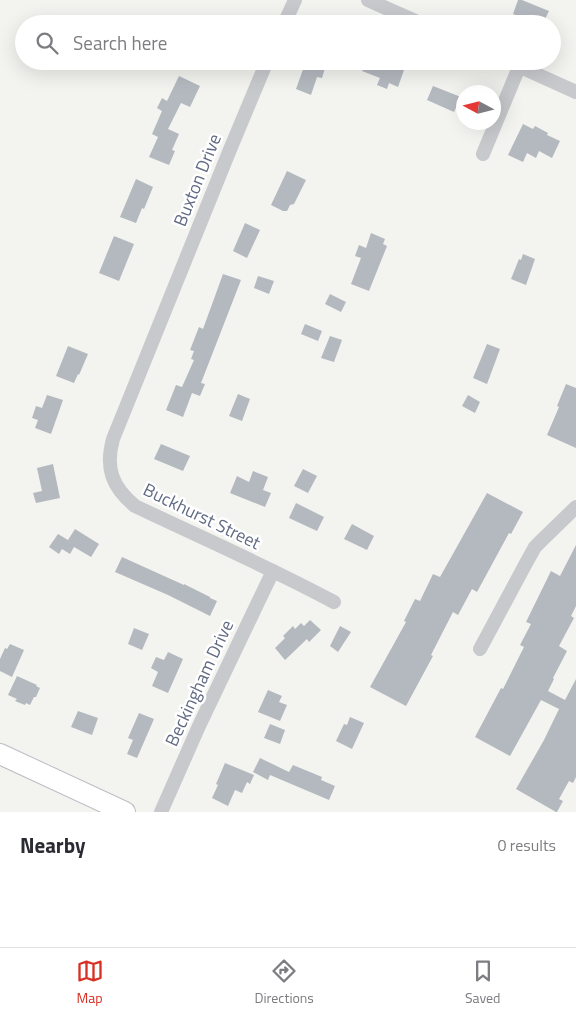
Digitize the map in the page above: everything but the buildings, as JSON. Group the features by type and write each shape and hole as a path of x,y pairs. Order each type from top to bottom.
{"street":[{"path":"288,15 295,0"},
{"path":"368,0 402,15"},
{"name":"Buxton Drive","path":"164,313 263,70"},
{"path":"483,154 511,70"},
{"path":"526,70 576,92"},
{"name":"Buckhurst Street","path":"164,313 112,439 109,462 111,474 117,488 135,506 334,602"},
{"path":"480,649 524,565 535,548 576,507"},
{"name":"Beckingham Drive","path":"161,812 199,726 273,571"},
{"path":"0,754 125,812"}]}
